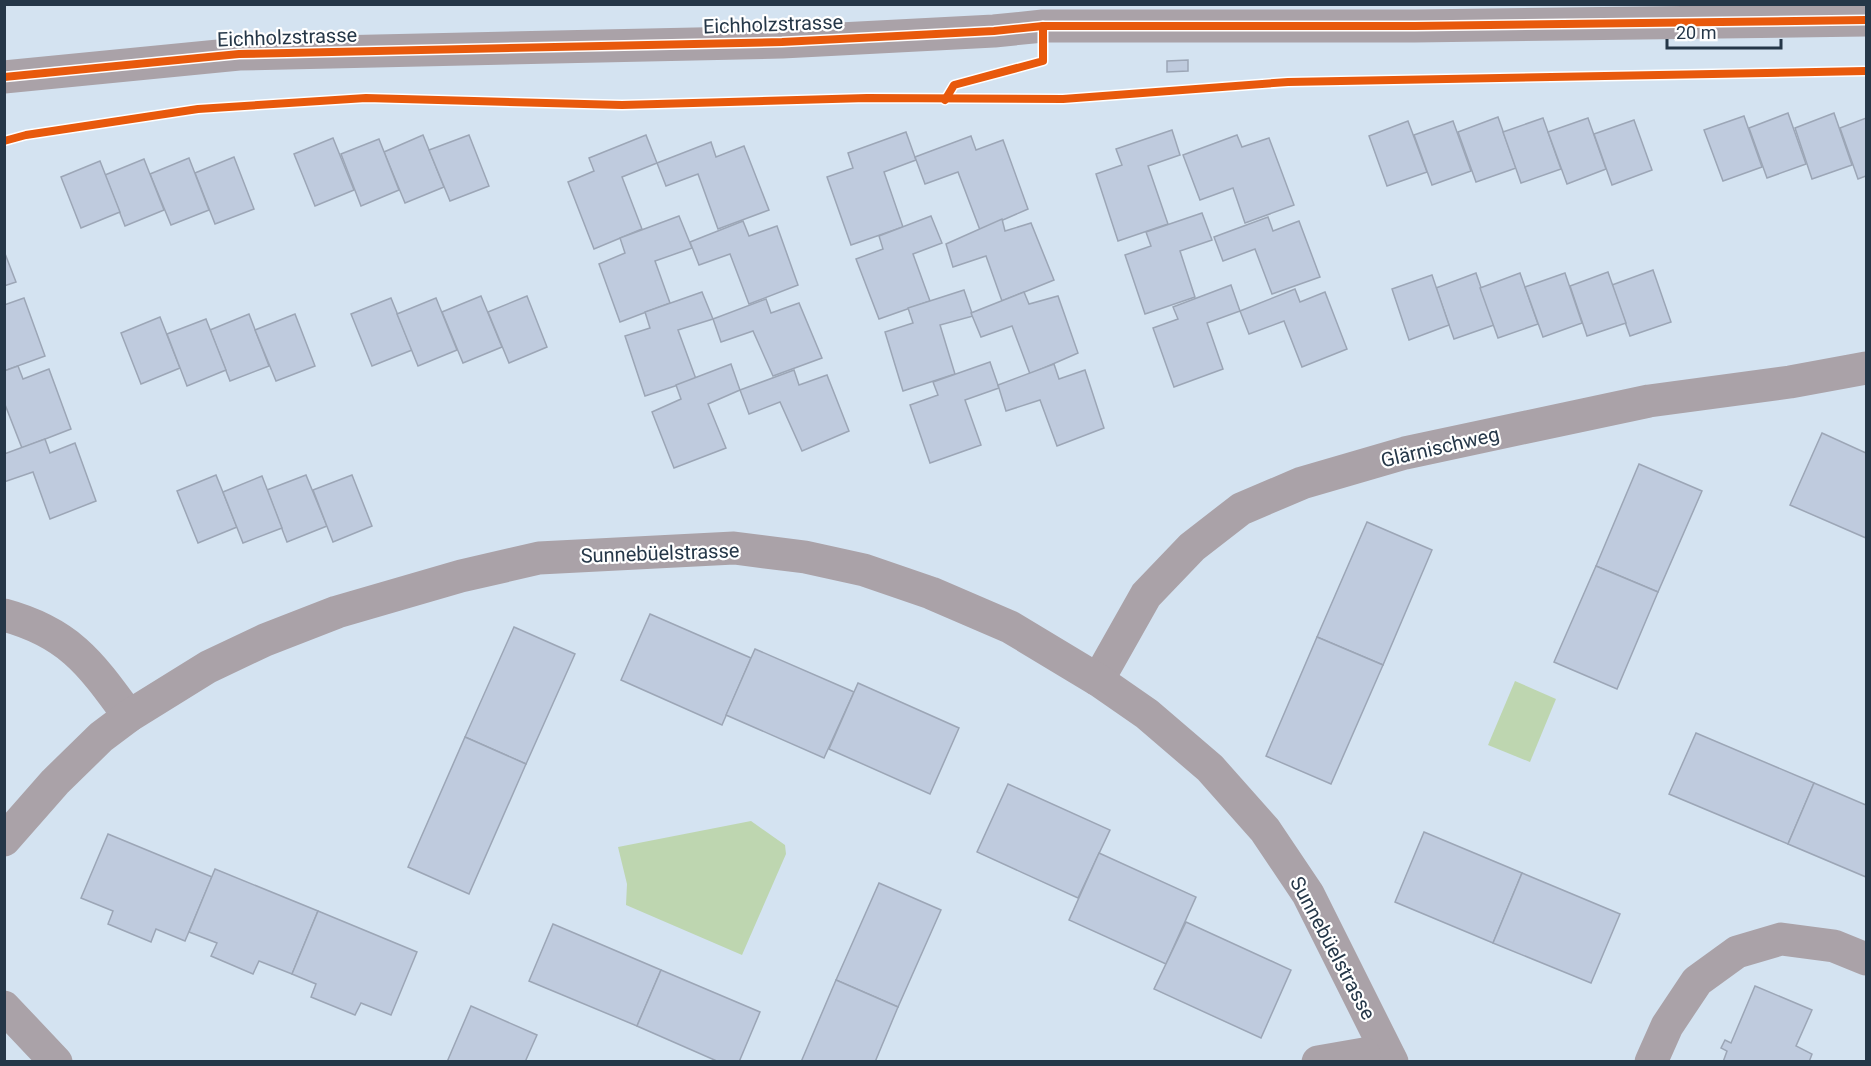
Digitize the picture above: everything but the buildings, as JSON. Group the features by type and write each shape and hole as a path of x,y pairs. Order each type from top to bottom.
{"street":[{"name":"Eichholzstrasse","path":"4,77 239,54 782,42 994,18 1042,26 1403,26 1866,20"},
{"name":"Glärnischweg","path":"1098,680 1146,595 1192,547 1241,510 1302,483 1405,453 1649,401 1791,382 1866,368"},
{"name":"Sunnebüelstrasse","path":"4,840 56,782 101,737 129,716 208,667 265,640 337,612 461,576 539,558 734,548 806,557 864,570 930,593 1010,627 1098,680 1147,714 1210,768 1265,831 1308,894 1378,1058"},
{"path":"4,615 48,632 72,647 94,669 129,716"},
{"path":"1651,1062 1667,1026 1697,981 1737,952 1781,939 1834,946 1866,959"},
{"path":"4,1007 56,1062"},
{"path":"1318,1062 1378,1058"}],"green space":[{"path":"1515,681 1556,699 1530,762 1488,745"},
{"path":"751,821 785,845 786,854 742,955 626,905 627,884 618,847"}],"cycle path":[{"path":"4,77 239,54 782,42 994,31 1043,26 1415,26 1866,20"},
{"path":"945,100 954,85 1043,61 1043,26"},
{"path":"4,141 26,135 198,109 366,98 622,105 867,98 1063,99 1288,82 1866,71"}]}
